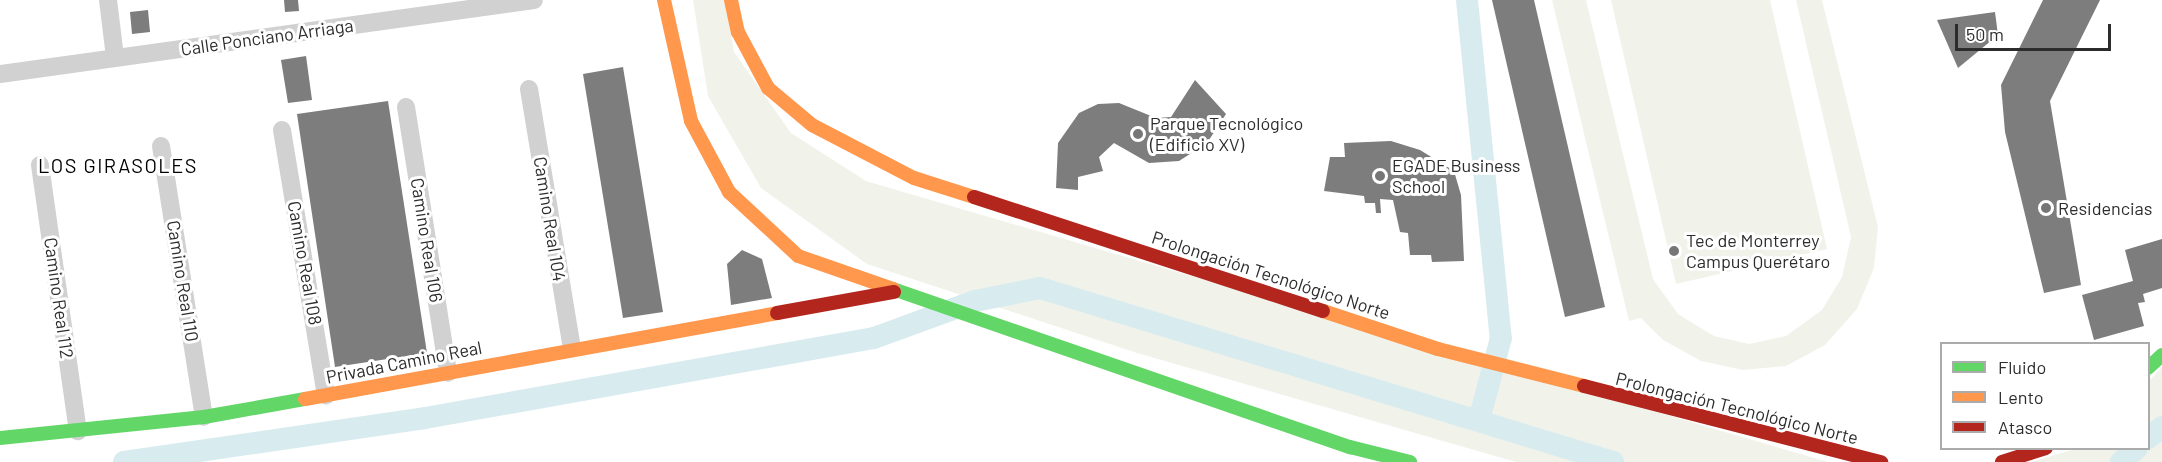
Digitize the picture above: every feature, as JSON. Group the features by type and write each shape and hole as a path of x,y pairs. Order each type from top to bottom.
{"main road":[{"path":"664,0 691,121 729,192 798,256 895,292 1350,447 1410,462"},
{"name":"Prolongación Tecnológico Norte","path":"730,0 738,32 768,88 812,125 914,178 1438,349 1881,462"},
{"path":"798,256 808,284 812,306"},
{"name":"Privada Camino Real","path":"0,438 204,417 572,348 895,292"},
{"path":"2150,366 2162,355"},
{"path":"2002,462 2040,450"}],"street":[{"path":"108,0 115,57"},
{"name":"Calle Ponciano Arriaga","path":"0,74 534,0"},
{"name":"Camino Real 104","path":"529,89 572,348"},
{"name":"Camino Real 106","path":"406,107 448,373"},
{"name":"Camino Real 108","path":"282,130 326,395"},
{"name":"Camino Real 110","path":"161,146 204,417"},
{"name":"Camino Real 112","path":"40,165 78,431"}],"shaded area":[{"path":"693,0 725,0 734,52 791,133 866,181 1828,462 1516,462 1137,353 867,264 761,188 708,96"},
{"path":"1552,0 1586,0 1653,279 1678,314 1714,336 1749,344 1786,336 1822,310 1842,277 1851,237 1796,0 1822,0 1878,227 1874,268 1857,309 1825,345 1786,366 1743,370 1701,361 1663,340 1641,318 1629,321"},
{"path":"1611,0 1770,0 1827,249 1676,284"},
{"path":"2162,367 2162,462 2031,462 2072,450 2150,450 2150,380"}],"building":[{"path":"284,0 298,0 299,11 285,12"},
{"path":"1492,0 1534,0 1605,307 1565,317"},
{"name":"Residencias","path":"2043,0 2100,0 2050,101 2081,285 2044,293 2005,132 2001,85"},
{"path":"148,10 150,32 132,34 130,12"},
{"path":"1995,12 1998,35 1958,68 1937,20"},
{"path":"306,56 312,100 288,103 281,60"},
{"path":"623,67 663,312 623,318 583,74"},
{"name":"Parque Tecnológico (Edificio XV)","path":"1195,80 1226,114 1207,143 1179,161 1149,163 1114,143 1099,157 1103,171 1078,177 1078,190 1056,188 1058,143 1079,113 1098,104 1119,103 1156,118 1171,117"},
{"path":"388,101 427,353 335,367 297,114"},
{"path":"1391,141 1420,150 1454,171 1461,195 1464,261 1432,262 1431,255 1410,255 1408,233 1400,232 1393,200 1380,199 1381,213 1376,213 1375,203 1365,203 1364,196 1324,191 1330,157 1345,157 1344,143"},
{"path":"2162,239 2162,288 2143,294 2145,302 2138,303 2144,326 2094,340 2082,295 2133,281 2125,250"},
{"path":"742,250 762,259 772,298 731,305 727,264"}],"waterway":[{"path":"1467,0 1501,338 1479,420"},
{"path":"124,462 425,418 874,338 975,301 1040,288 1613,462"},
{"path":"2150,436 2162,427"},
{"path":"2121,462 2135,450"}],"traffic: fast":[{"path":"893,289 1350,447 1410,462"},
{"path":"2150,366 2162,355"},
{"path":"0,438 204,417 305,399"}],"traffic: slow":[{"path":"664,0 691,121 729,192 798,256 893,289"},
{"path":"731,0 738,32 768,88 812,125 914,178 974,197"},
{"path":"1323,311 1438,349 1584,386"},
{"path":"305,399 777,313"}],"traffic: jam":[{"path":"974,197 1323,311"},
{"path":"777,313 894,292"},
{"path":"1584,386 1881,462"},
{"path":"2002,462 2040,450"}],"place":[{"name":"Parque Tecnológico (Edificio XV)","path":"1138,134"},
{"name":"EGADE Business School","path":"1380,176"},
{"name":"Residencias","path":"2046,208"},
{"name":"Tec de Monterrey Campus Querétaro","path":"1674,251"}],"district":[{"name":"LOS GIRASOLES","path":"118,165"}]}
